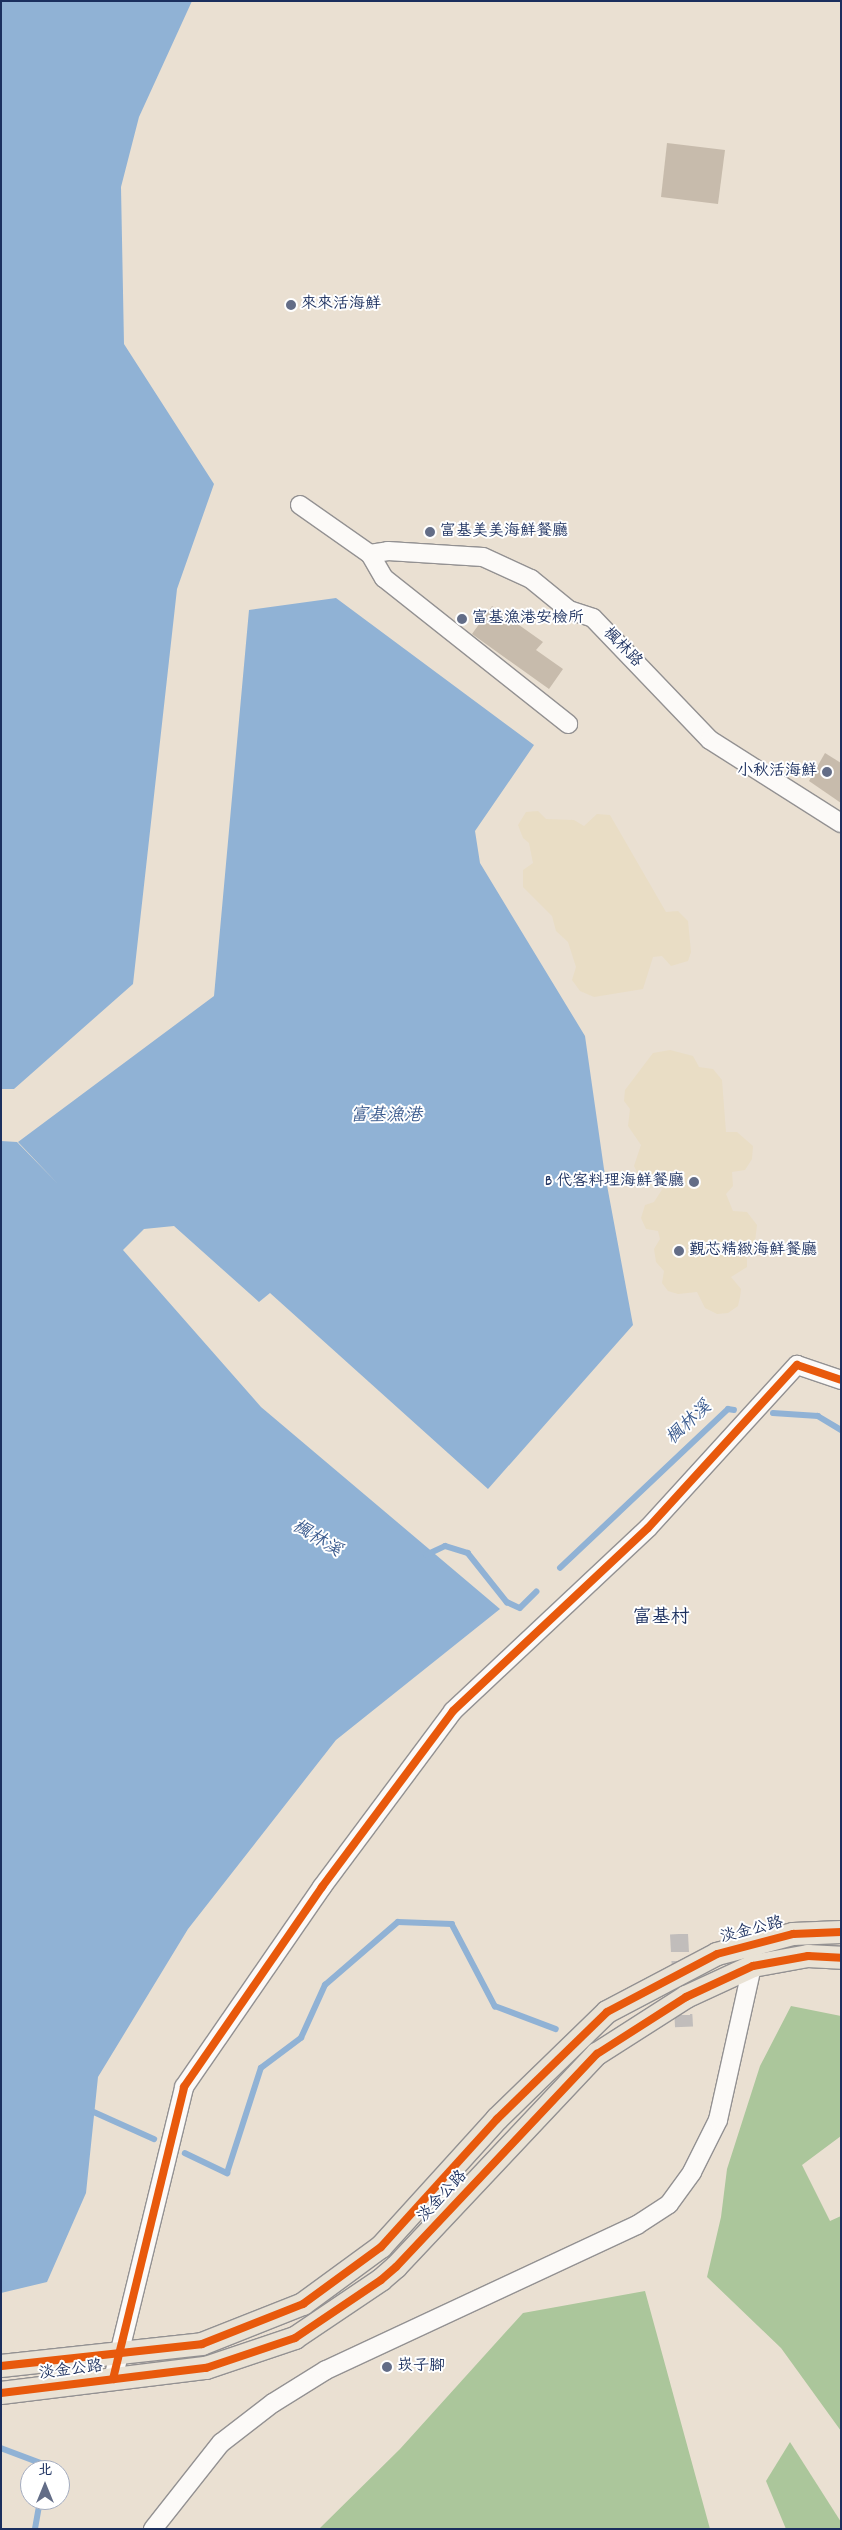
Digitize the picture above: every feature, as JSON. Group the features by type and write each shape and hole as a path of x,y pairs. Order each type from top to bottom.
{"main road":[{"name":"淡金公路","path":"1,2366 116,2355 202,2344 303,2304 382,2247 497,2119 607,2012 717,1954 756,1942 793,1934 841,1932"},
{"name":"淡金公路","path":"1,2393 206,2368 295,2338 381,2280 396,2267 597,2054 686,1997 753,1966 808,1956 841,1958"}],"street":[{"path":"300,505 370,554 384,578 568,724"},
{"name":"楓林路","path":"370,554 388,551 483,558 531,578 568,610 593,618 710,740 841,823"},
{"path":"113,2380 116,2355 184,2087 254,1982 454,1711 648,1528 797,1365 841,1380"},
{"path":"153,2529 221,2443 273,2403 326,2370 637,2225 669,2204 692,2172 718,2120 753,1966 756,1942"}],"shaded area":[{"path":"538,811 546,819 574,820 584,826 597,814 610,815 666,912 678,911 688,921 691,952 688,961 671,966 662,956 653,957 643,989 594,997 580,991 572,980 576,967 568,942 556,931 552,916 523,887 523,870 533,863 529,843 523,838 518,825 526,812"},
{"name":"B 代客料理海鮮餐廳","path":"670,1050 693,1056 699,1067 713,1069 722,1080 726,1132 737,1132 753,1146 752,1159 745,1170 732,1172 733,1186 726,1194 733,1211 747,1212 757,1225 755,1242 742,1251 747,1258 747,1267 731,1277 741,1289 738,1306 728,1313 717,1314 705,1308 697,1292 678,1294 668,1291 662,1283 664,1271 656,1262 654,1249 660,1239 658,1231 646,1229 641,1218 645,1205 654,1202 663,1188 652,1178 639,1176 634,1166 641,1145 628,1126 630,1109 624,1101 625,1090 653,1053"}],"green space":[{"path":"791,2006 841,2016 841,2136 802,2165 830,2221 841,2216 841,2431 781,2348 707,2277 721,2217 727,2169 760,2066"},
{"path":"645,2291 710,2529 319,2529 400,2449 523,2313"},
{"path":"790,2442 841,2522 841,2529 786,2529 766,2481"}],"water":[{"path":"1,1 192,1 139,117 121,187 124,344 214,484 177,589 133,984 14,1089 1,1089"},
{"name":"富基漁港","path":"336,598 534,745 475,831 480,863 585,1036 604,1169 633,1325 488,1489 270,1293 259,1302 174,1226 144,1229 123,1250 261,1407 500,1609 336,1740 188,1929 98,2077 86,2193 47,2282 1,2293 1,1141 17,1142 58,1184 18,1142 214,996 249,610"}],"building":[{"path":"667,143 725,150 718,204 661,197"},
{"path":"492,606 543,642 536,650 563,669 549,689 472,634"},
{"name":"小秋活海鮮","path":"825,753 841,763 841,803 809,781"}],"waterway":[{"name":"楓林溪","path":"560,1568 728,1409 734,1410"},
{"name":"楓林溪","path":"773,1413 818,1416 841,1430"},
{"name":"楓林溪","path":"426,1555 445,1546 468,1553 507,1602 520,1608 536,1592"},
{"path":"185,2153 227,2173 261,2068 301,2038 325,1985 398,1922 452,1924 495,2006 556,2029"},
{"path":"94,2112 154,2139"},
{"path":"1,2448 33,2460"},
{"path":"35,2529 38,2510"}],"tunnel":[{"path":"679,1934 684,2027"}],"cycle path":[{"path":"113,2379 184,2087 322,1887 453,1711 648,1528 797,1365 841,1380"},
{"path":"1,2366 202,2344 303,2304 381,2247 497,2119 607,2012 717,1954 793,1934 841,1932"},
{"path":"1,2393 206,2368 295,2338 381,2280 396,2267 597,2054 686,1997 753,1966 808,1956 841,1958"}],"place":[{"name":"來來活海鮮","path":"291,305"},
{"name":"富基美美海鮮餐廳","path":"430,532"},
{"name":"富基漁港安檢所","path":"462,619"},
{"name":"小秋活海鮮","path":"827,772"},
{"name":"B 代客料理海鮮餐廳","path":"694,1182"},
{"name":"覲芯精緻海鮮餐廳","path":"679,1251"},
{"name":"崁子腳","path":"387,2367"}],"district":[{"name":"富基村","path":"661,1619"}]}
